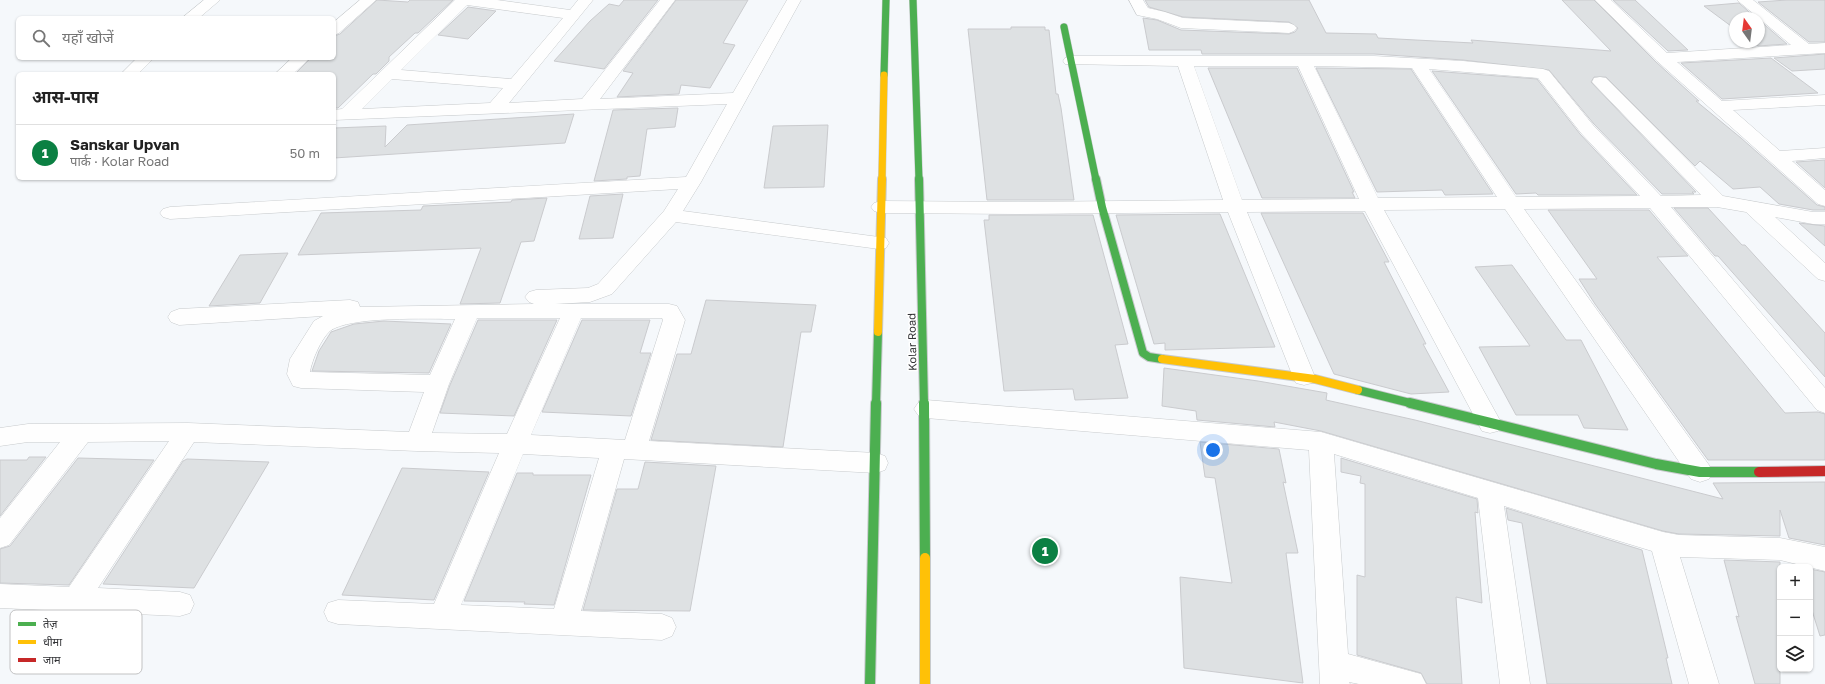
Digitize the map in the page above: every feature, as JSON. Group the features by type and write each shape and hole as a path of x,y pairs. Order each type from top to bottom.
{"main road":[{"path":"870,684 886,0"},
{"name":"Kolar Road","path":"913,0 921,207 926,409 925,684"},
{"path":"1064,27 1102,207 1143,353 1149,357 1304,377 1656,464 1700,472 1825,471"}],"street":[{"path":"193,16 213,0"},
{"path":"336,28 369,0"},
{"path":"340,115 388,74 463,0 574,14"},
{"path":"495,108 586,0"},
{"path":"587,104 668,0"},
{"path":"179,316 590,294 605,289 671,215 692,182 794,0"},
{"path":"1136,0 1142,12 1160,15 1181,23 1289,28"},
{"path":"1602,0 1663,58 1720,106 1825,200"},
{"path":"1744,0 1805,49"},
{"path":"1663,58 1825,48"},
{"path":"131,72 144,60"},
{"path":"285,72 300,60"},
{"path":"1071,61 1304,61 1417,64 1463,66 1543,74 1587,129 1655,201 1825,404"},
{"path":"1184,61 1235,206 1304,377"},
{"path":"1304,61 1371,204 1490,424"},
{"path":"1417,64 1510,203 1700,472"},
{"path":"388,74 516,84"},
{"path":"1600,82 1717,201"},
{"path":"340,115 738,98"},
{"path":"1720,106 1825,100"},
{"path":"1776,157 1825,153"},
{"path":"170,213 692,182"},
{"path":"881,207 1102,207 1717,201 1813,218 1825,218"},
{"path":"1752,207 1825,274"},
{"path":"671,215 880,243"},
{"path":"417,442 438,384 469,311"},
{"path":"438,384 301,380 298,374 301,359 322,326 338,317 379,313 469,311 669,311 672,315 674,320 624,450 564,622"},
{"path":"442,617 515,444 574,311"},
{"path":"926,409 1321,442 1358,451 1663,543 1679,546 1780,549 1825,559"},
{"path":"0,437 28,433 188,432 417,442 515,444 876,463"},
{"path":"76,599 188,432"},
{"path":"0,537 81,433"},
{"path":"1321,442 1335,674 1411,684"},
{"path":"1490,492 1515,684"},
{"path":"1663,543 1704,684"},
{"path":"0,596 180,604"},
{"path":"338,612 662,627"}],"building":[{"path":"377,0 408,2 410,0 453,0 418,33 415,33 389,57 389,61 376,74 373,74 338,108 336,108 336,72 297,72 309,60 336,60 336,35 340,34"},
{"path":"624,0 658,0 604,69 554,61 590,21 609,4 619,6"},
{"path":"676,0 748,0 723,43 735,45 710,88 681,85 679,94 617,97 633,73 623,71"},
{"path":"1145,0 1309,0 1326,33 1376,34 1378,38 1473,43 1471,40 1611,51 1562,0 1594,0 1656,62 1699,101 1696,101 1741,138 1817,205 1825,207 1825,210 1813,210 1779,204 1760,187 1733,189 1700,161 1695,166 1606,77 1594,77 1591,82 1696,192 1692,192 1694,194 1662,194 1594,124 1549,70 1463,60 1374,54 1202,54 1201,50 1149,50 1143,18 1157,20 1181,30 1289,34 1295,32 1298,28 1289,22 1183,17 1149,7"},
{"path":"1613,0 1635,0 1688,50 1668,51"},
{"path":"1825,0 1825,42 1809,42 1758,2"},
{"path":"1739,3 1749,12 1729,12 1729,25 1704,6"},
{"path":"468,7 496,11 468,39 438,35"},
{"path":"1765,25 1787,44 1765,46"},
{"path":"1011,27 1045,27 1045,30 1049,30 1056,94 1058,94 1061,108 1074,200 987,200 968,29 1011,29"},
{"path":"1825,54 1825,69 1792,71 1774,58"},
{"path":"1771,58 1818,93 1722,99 1681,63"},
{"path":"1208,68 1297,68 1354,192 1352,192 1355,198 1262,198"},
{"path":"1316,68 1411,69 1493,194 1445,195 1442,190 1377,192"},
{"path":"1432,71 1537,79 1580,134 1637,195 1516,194"},
{"path":"678,108 675,127 647,129 640,176 627,177 627,179 594,181 613,110"},
{"path":"574,114 565,143 336,158 336,128 386,126 385,147 407,125"},
{"path":"828,125 824,187 764,188 773,126"},
{"path":"1825,160 1825,188 1796,162"},
{"path":"623,194 613,238 579,239 590,196"},
{"path":"547,198 534,241 521,242 500,303 460,304 481,248 298,255 321,213 421,210 423,206 511,202 512,200"},
{"path":"1674,208 1708,208 1742,245 1745,245 1825,333 1825,377 1718,256 1715,256"},
{"path":"1548,210 1649,210 1688,256 1657,257 1785,413 1818,412 1825,414 1825,460 1708,460 1595,304 1579,279 1597,279"},
{"path":"1261,213 1363,213 1389,262 1384,262 1426,344 1423,344 1449,392 1411,394 1334,374"},
{"path":"1220,214 1275,347 1165,350 1165,343 1154,344 1116,215"},
{"path":"989,215 1093,215 1128,344 1115,345 1128,398 1075,400 1073,389 1004,391 984,220 989,220"},
{"path":"1799,223 1825,226 1825,246"},
{"path":"288,253 260,303 209,306 240,255"},
{"path":"1512,265 1566,340 1581,340 1628,430 1584,428 1578,415 1516,415 1479,347 1530,346 1475,267"},
{"path":"706,300 816,305 811,332 801,332 783,447 651,440 677,354 691,354"},
{"path":"478,320 557,320 514,416 440,413 450,385"},
{"path":"582,320 650,320 640,353 651,353 631,416 542,412"},
{"path":"384,321 451,324 429,373 312,371 319,351 331,332 354,324"},
{"path":"1164,368 1258,381 1327,393 1326,400 1415,420 1723,499 1713,483 1825,482 1825,545 1789,538 1780,510 1780,536 1679,534 1663,531 1321,431 1274,422 1275,427 1197,420 1196,411 1162,406"},
{"path":"1200,442 1279,449 1286,483 1283,482 1298,553 1286,553 1303,683 1184,668 1180,577 1232,583 1215,478 1205,477"},
{"path":"29,457 46,457 0,516 0,460 27,460"},
{"path":"78,458 154,460 69,585 0,583 0,549 10,546"},
{"path":"1341,458 1477,499 1478,513 1475,512 1482,603 1456,597 1462,684 1427,684 1421,673 1357,655 1357,575 1365,577 1365,484 1360,483 1361,476 1341,472"},
{"path":"187,459 269,462 194,588 103,584 183,461"},
{"path":"645,462 716,466 690,611 583,610 617,489 638,489"},
{"path":"402,468 489,472 434,600 342,595"},
{"path":"517,473 533,473 533,475 591,475 554,605 524,604 525,602 464,601"},
{"path":"1506,508 1642,550 1668,658 1666,658 1672,684 1547,684 1522,523 1508,520"},
{"path":"1724,560 1780,562 1780,564 1777,564 1777,672 1780,672 1780,684 1755,684 1736,616 1739,617"},
{"path":"1813,570 1825,572 1825,635 1820,636 1813,614"}],"traffic: fast":[{"path":"884,75 886,0"},
{"path":"913,0 925,418 925,558"},
{"path":"1064,27 1102,207 1143,353 1149,357 1162,359"},
{"path":"870,684 878,332"},
{"path":"1358,390 1656,464 1700,472 1759,472"}],"traffic: slow":[{"path":"878,332 884,75"},
{"path":"1162,359 1315,379 1358,390"},
{"path":"925,558 925,684"}],"traffic: jam":[{"path":"1759,472 1825,471"}],"place":[{"name":"Sanskar Upvan","path":"1045,551"}]}
